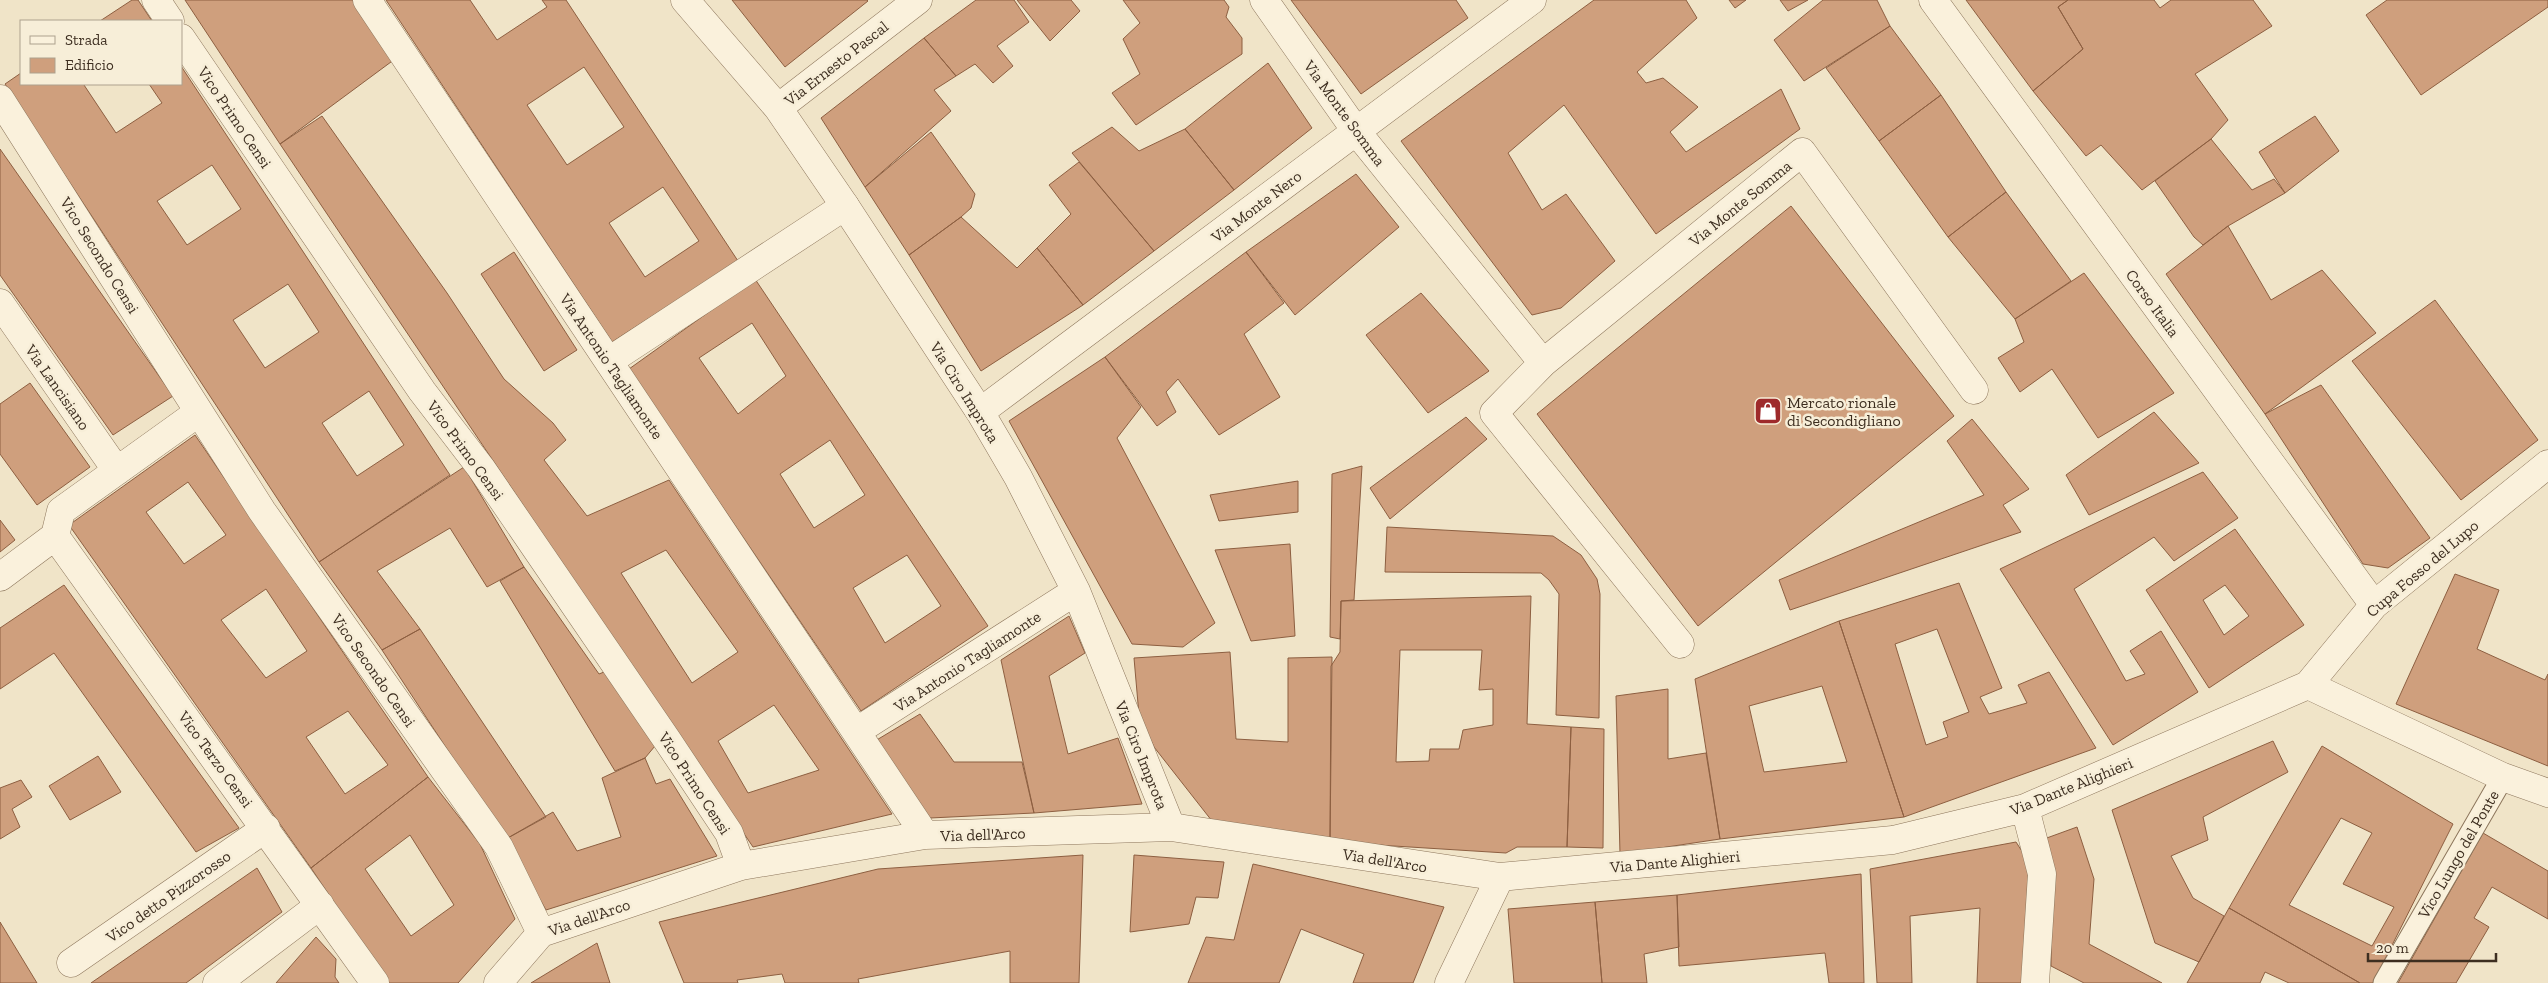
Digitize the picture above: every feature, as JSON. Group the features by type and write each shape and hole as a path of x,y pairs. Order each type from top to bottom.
{"street":[{"path":"156,0 169,20"},
{"name":"Via Antonio Tagliamonte","path":"367,0 857,731 925,836"},
{"name":"Via Ciro Improta","path":"686,0 778,108 845,206 980,412 1018,477 1076,591 1170,827"},
{"name":"Via Ernesto Pascal","path":"778,108 918,0"},
{"name":"Via Monte Somma","path":"1264,0 1356,131 1543,363"},
{"name":"Via Monte Nero","path":"980,412 1532,0"},
{"name":"Corso Italia","path":"1933,0 2374,605"},
{"name":"Vico Primo Censi","path":"182,39 422,391 481,468 667,740 729,833 741,866"},
{"name":"Vico Secondo Censi","path":"0,99 262,511 499,847 541,933"},
{"name":"Via Monte Somma","path":"1680,644 1494,413 1543,363 1802,152 1974,390"},
{"path":"609,361 845,206"},
{"name":"Via Lancisiano","path":"0,303 117,471"},
{"path":"0,577 55,536 61,511 199,412"},
{"name":"Cupa Fosso del Lupo","path":"2308,685 2374,605 2548,464"},
{"name":"Vico Terzo Censi","path":"55,536 266,828 374,983"},
{"name":"Via Antonio Tagliamonte","path":"857,731 1076,591"},
{"path":"2308,685 2503,777 2548,793"},
{"name":"Via Dante Alighieri","path":"1500,877 1894,840 2025,808 2308,685"},
{"path":"2025,808 2042,874 2035,983"},
{"name":"Via dell'Arco","path":"498,983 541,933 741,866 925,836 1170,827 1500,877"},
{"name":"Vico detto Pizzorosso","path":"71,963 266,828"},
{"path":"1449,983 1500,877"},
{"path":"217,983 320,905"}],"lane":[{"name":"Vico Lungo del Ponte","path":"2384,983 2503,777"}],"building":[{"path":"132,0 138,0 151,20 102,20"},
{"path":"185,0 356,0 395,59 280,144"},
{"path":"386,0 470,0 497,40 547,7 542,0 566,0 738,261 612,342","holes":["584,67 624,127 567,165 527,105","663,187 699,241 645,277 609,223"]},
{"path":"732,0 867,0 868,1 785,67"},
{"path":"976,0 1014,0 1029,22 997,46 1013,66 993,83 975,64 956,76 924,38"},
{"path":"1017,0 1071,0 1080,11 1050,41"},
{"path":"1123,0 1224,0 1229,7 1226,17 1242,38 1242,54 1136,125 1112,93 1140,74 1123,39 1140,23"},
{"path":"1291,0 1456,0 1468,18 1361,94"},
{"path":"1594,0 1686,0 1697,18 1637,72 1646,83 1663,78 1698,107 1670,132 1686,152 1781,89 1800,129 1656,234 1564,105 1508,153 1542,210 1566,194 1615,261 1561,308 1532,315 1401,141"},
{"path":"1729,0 1746,0 1735,8"},
{"path":"1780,0 1808,0 1788,11"},
{"path":"1823,0 1877,0 1890,26 1804,81 1774,40"},
{"path":"1966,0 2068,0 2058,7 2083,49 2033,91"},
{"path":"2068,0 2154,0 2160,8 2171,0 2253,0 2272,26 2195,74 2228,120 2211,139 2142,190 2101,145 2086,156 2033,91 2083,49 2058,7"},
{"path":"2387,0 2548,0 2548,7 2421,95 2366,15"},
{"path":"1890,26 1941,95 1879,141 1826,68"},
{"path":"924,38 956,76 934,90 951,111 865,187 821,118"},
{"path":"1268,63 1312,128 1234,190 1185,129"},
{"path":"182,68 450,475 319,562 5,84 20,74 20,85 84,85 116,133 162,103 150,85 182,85","holes":["212,165 241,209 187,245 157,201","288,284 319,332 265,368 233,320","369,391 404,445 357,476 322,423"]},
{"path":"1941,95 2006,192 1948,237 1879,141"},
{"path":"322,116 447,293 504,379 553,423 566,440 544,460 587,516 669,480 892,814 753,847 280,144","holes":["666,550 738,652 692,683 621,573","774,705 819,770 748,793 718,741"]},
{"path":"2315,116 2339,151 2285,193 2259,152"},
{"path":"1112,127 1139,151 1185,129 1234,190 1154,251 1072,153"},
{"path":"931,132 975,194 971,208 909,255 865,187"},
{"path":"2211,139 2252,190 2274,179 2285,193 2228,226 2203,245 2194,237 2155,181"},
{"path":"0,149 173,396 113,435 0,275"},
{"path":"1079,162 1154,251 1083,305 1037,248 1071,214 1049,185"},
{"path":"1356,174 1399,227 1295,315 1246,252"},
{"path":"2006,192 2071,281 2015,319 1948,237"},
{"path":"1791,206 1954,416 1698,626 1537,414"},
{"path":"961,217 1017,268 1037,248 1083,305 981,371 909,255"},
{"path":"2228,226 2271,300 2322,270 2376,333 2265,414 2166,274"},
{"path":"514,252 577,350 544,371 481,274"},
{"path":"1246,252 1284,303 1244,334 1280,397 1219,435 1178,379 1166,392 1176,412 1157,426 1105,357"},
{"path":"2084,273 2174,393 2098,438 2052,369 2020,392 1998,358 2024,342 2015,319"},
{"path":"755,279 988,626 861,711 629,369","holes":["752,323 786,376 738,414 699,358","830,440 865,495 814,528 780,474","907,555 941,606 885,643 853,588"]},
{"path":"1421,293 1489,371 1428,413 1366,335"},
{"path":"2435,300 2538,440 2461,500 2352,361"},
{"path":"1105,357 1141,407 1117,438 1215,623 1183,647 1132,644 1009,421"},
{"path":"30,383 90,467 37,505 0,454 0,404"},
{"path":"2321,385 2430,538 2388,568 2363,564 2265,414"},
{"path":"2154,412 2199,463 2089,515 2066,475"},
{"path":"1466,417 1487,439 1390,519 1370,488"},
{"path":"1972,419 2029,489 2003,505 2021,532 1790,610 1779,580 1984,495 1947,441"},
{"path":"195,435 428,777 311,868 69,525","holes":["188,482 226,535 184,564 146,512","266,589 307,651 266,678 221,620","348,711 388,765 345,794 306,737"]},
{"path":"1362,466 1354,600 1341,601 1340,639 1330,637 1332,474"},
{"path":"464,467 524,567 487,587 450,528 377,571 420,629 382,650 319,562"},
{"path":"2203,472 2238,518 2174,561 2154,537 2074,589 2126,681 2145,674 2130,651 2161,631 2198,692 2113,745 2000,569"},
{"path":"1298,481 1298,512 1219,521 1210,495"},
{"path":"0,520 15,540 0,552"},
{"path":"1387,527 1553,536 1581,555 1597,579 1600,594 1599,718 1556,715 1559,594 1549,580 1541,573 1385,572"},
{"path":"2235,529 2304,625 2209,688 2146,590","holes":["2225,585 2249,616 2224,635 2203,600"]},
{"path":"1290,544 1295,636 1251,641 1215,550"},
{"path":"524,567 599,674 609,670 655,746 645,758 615,771 500,581"},
{"path":"2455,574 2499,590 2477,649 2545,680 2548,674 2548,766 2396,704"},
{"path":"1959,583 2002,688 1980,697 1989,714 2027,703 2018,685 2049,672 2096,748 1904,817 1839,621","holes":["1937,629 1969,712 1943,722 1948,737 1926,745 1895,644"]},
{"path":"64,585 239,828 196,852 54,653 0,689 0,628"},
{"path":"1531,596 1527,724 1571,727 1567,847 1517,847 1506,853 1330,842 1331,666 1340,652 1341,601","holes":["1400,650 1482,650 1479,690 1493,689 1493,725 1463,730 1459,749 1430,749 1429,761 1396,762"]},
{"path":"1069,616 1085,653 1049,676 1068,754 1118,738 1142,804 1034,813 1001,660"},
{"path":"1839,621 1904,817 1720,839 1695,679","holes":["1822,686 1847,762 1764,772 1749,706"]},
{"path":"420,629 546,817 506,839 382,650"},
{"path":"1230,652 1236,739 1288,742 1288,658 1332,657 1330,842 1212,821 1154,747 1139,715 1134,658"},
{"path":"1668,689 1668,759 1706,753 1720,839 1620,854 1616,696"},
{"path":"920,714 954,762 1022,762 1034,813 930,818 875,741"},
{"path":"1571,727 1604,729 1603,848 1567,847"},
{"path":"2273,741 2288,772 2203,817 2208,840 2171,856 2193,898 2224,916 2199,962 2155,943 2112,810"},
{"path":"2322,746 2453,824 2373,983 2360,983 2229,908","holes":["2341,818 2372,833 2343,884 2394,907 2372,946 2289,905"]},
{"path":"98,756 121,792 70,820 49,786"},
{"path":"645,758 656,784 670,779 717,856 546,910 506,839 553,812 577,851 621,837 602,778"},
{"path":"428,777 480,844 515,919 458,983 388,983 311,868","holes":["410,835 454,905 411,936 365,869"]},
{"path":"21,780 32,797 12,809 20,827 0,839 0,788"},
{"path":"2077,827 2094,879 2089,944 2162,983 2084,983 2051,966 2052,881 2044,839"},
{"path":"2483,833 2548,871 2548,919 2492,887 2474,918 2489,927 2456,983 2398,983"},
{"path":"2016,842 2029,862 2022,983 1977,983 1980,908 1910,916 1912,983 1877,983 1870,869"},
{"path":"1083,855 1079,983 1010,983 1010,951 858,979 859,983 785,983 782,974 737,980 738,983 684,983 659,922 878,869"},
{"path":"1134,855 1224,862 1218,898 1196,897 1189,924 1130,932"},
{"path":"1253,864 1444,907 1413,983 1353,983 1364,954 1301,929 1279,983 1188,983 1206,937 1234,940"},
{"path":"257,868 282,912 186,983 91,983"},
{"path":"1861,874 1864,983 1829,983 1825,953 1679,966 1677,895"},
{"path":"1677,895 1679,947 1644,954 1647,983 1602,983 1595,902"},
{"path":"1595,902 1602,983 1514,983 1508,909"},
{"path":"2229,908 2360,983 2289,983 2265,972 2260,983 2187,983"},
{"path":"0,922 37,983 0,983"},
{"path":"316,937 336,959 335,977 339,983 276,983"},
{"path":"597,943 610,983 531,983"}],"place":[{"name":"Mercato rionale di Secondigliano","path":"1768,411"}]}
